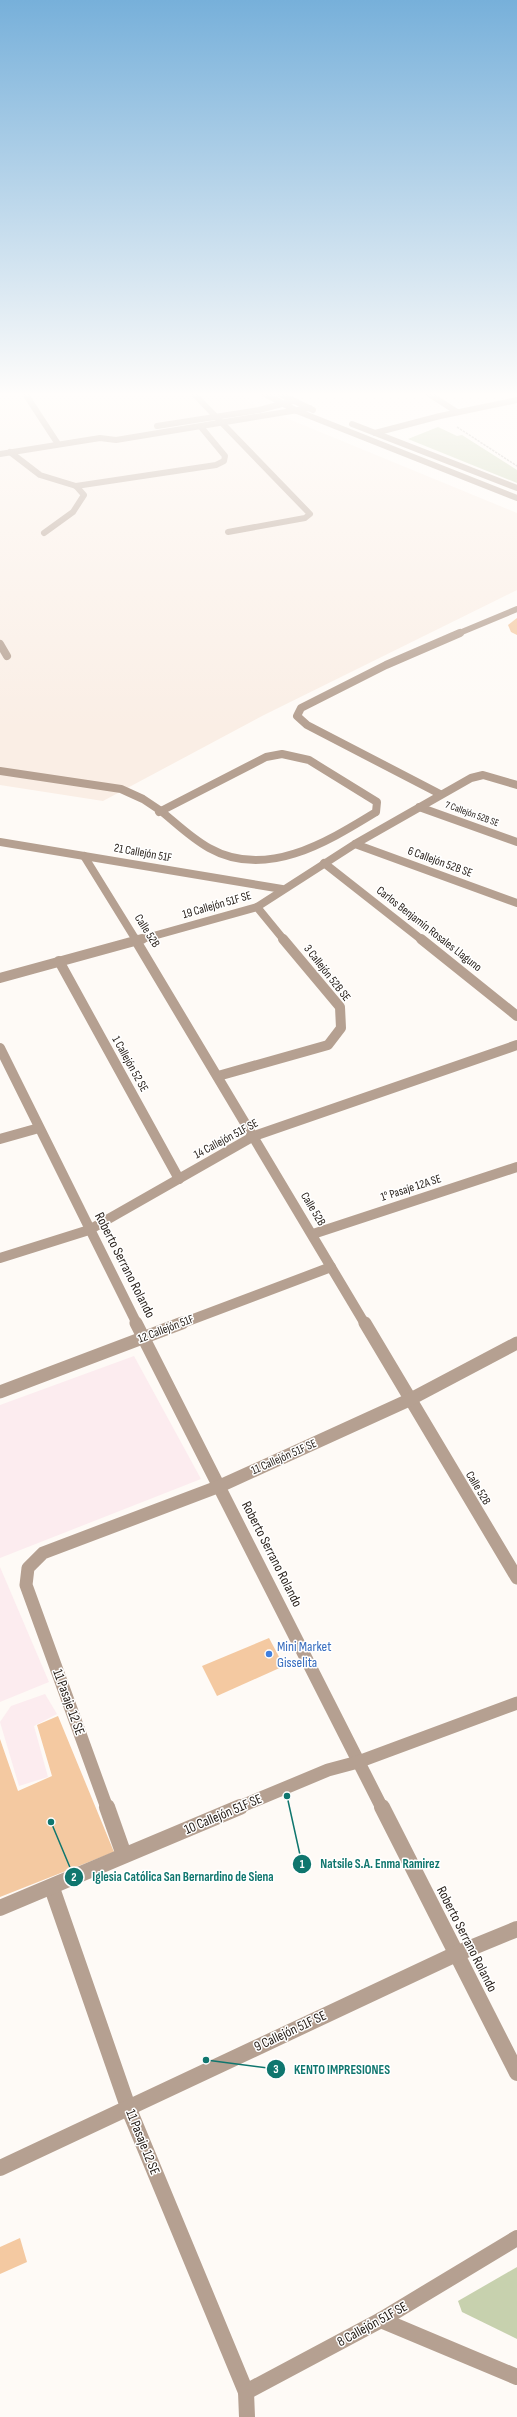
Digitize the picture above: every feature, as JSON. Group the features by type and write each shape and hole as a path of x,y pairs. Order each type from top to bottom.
{"street":[{"path":"44,533 73,512 79,505"},
{"path":"228,532 305,518 310,514 301,505"},
{"path":"440,794 307,725 297,716 301,708 386,665 517,609"},
{"path":"0,644 7,656"},
{"path":"0,771 109,787 131,792 210,849 228,857 252,860 279,860 304,851 376,812 377,802 310,760 282,754 266,757 160,812"},
{"name":"19 Callejón 51F SE","path":"0,978 257,907 282,889 355,844 440,794 471,778 483,775 517,785"},
{"name":"7 Callejón 52B SE","path":"419,807 517,842"},
{"name":"21 Callejón 51F","path":"0,842 282,889"},
{"name":"6 Callejón 52B SE","path":"355,844 517,903"},
{"name":"Calle 52B","path":"84,856 137,940 313,1234 409,1400 517,1578"},
{"name":"Carlos Benjamín Rosales Llaguno","path":"324,863 517,1016"},
{"name":"3 Callejón 52B SE","path":"218,1076 328,1045 339,1034 344,1020 340,1007 257,907"},
{"name":"1 Callejón 52 SE","path":"59,961 178,1178"},
{"name":"14 Callejón 51F SE","path":"0,1258 89,1230 254,1136 517,1044"},
{"name":"Roberto Serrano Rolando","path":"0,1048 89,1230 517,2073"},
{"path":"0,1139 39,1128"},
{"name":"1° Pasaje 12A SE","path":"313,1234 517,1166"},
{"name":"12 Callejón 51F","path":"0,1392 331,1267"},
{"name":"11 Callejón 51F SE","path":"43,1553 220,1486 409,1400 517,1343"},
{"name":"11 Pasaje 12 SE","path":"43,1553 28,1568 26,1584 124,1855"},
{"name":"10 Callejón 51F SE","path":"0,1908 52,1888 124,1855 328,1770 358,1762 517,1703"},
{"name":"11 Pasaje 12 SE","path":"52,1888 128,2107 246,2392"},
{"name":"9 Callejón 51F SE","path":"0,2168 456,1954 517,1929"},
{"name":"8 Callejón 51F SE","path":"246,2392 381,2320 517,2238"},
{"path":"381,2320 517,2377"},
{"path":"246,2392 247,2417"}],"shaded area":[{"path":"0,505 497,505 517,513 517,590 264,715 103,801 0,785"},
{"path":"134,1356 201,1479 0,1558 0,1405"},
{"path":"0,1567 49,1682 0,1702"},
{"path":"45,1694 57,1714 34,1726 48,1777 19,1786 0,1722 11,1706"}],"green space":[{"path":"517,2267 517,2339 462,2312 458,2301"}],"building":[{"path":"517,618 517,635 511,632 508,625"},
{"path":"269,1638 284,1666 217,1696 202,1666"},
{"path":"58,1716 114,1852 0,1897 0,1739 18,1791 52,1776 37,1725"},
{"path":"20,2238 27,2262 0,2274 0,2247"}],"place":[{"name":"Mini Market Gisselita","path":"269,1654"},
{"name":"Natsile S.A. Enma Ramirez","path":"287,1796"},
{"name":"Iglesia Católica San Bernardino de Siena","path":"51,1822"},
{"name":"KENTO IMPRESIONES","path":"206,2060"}]}
